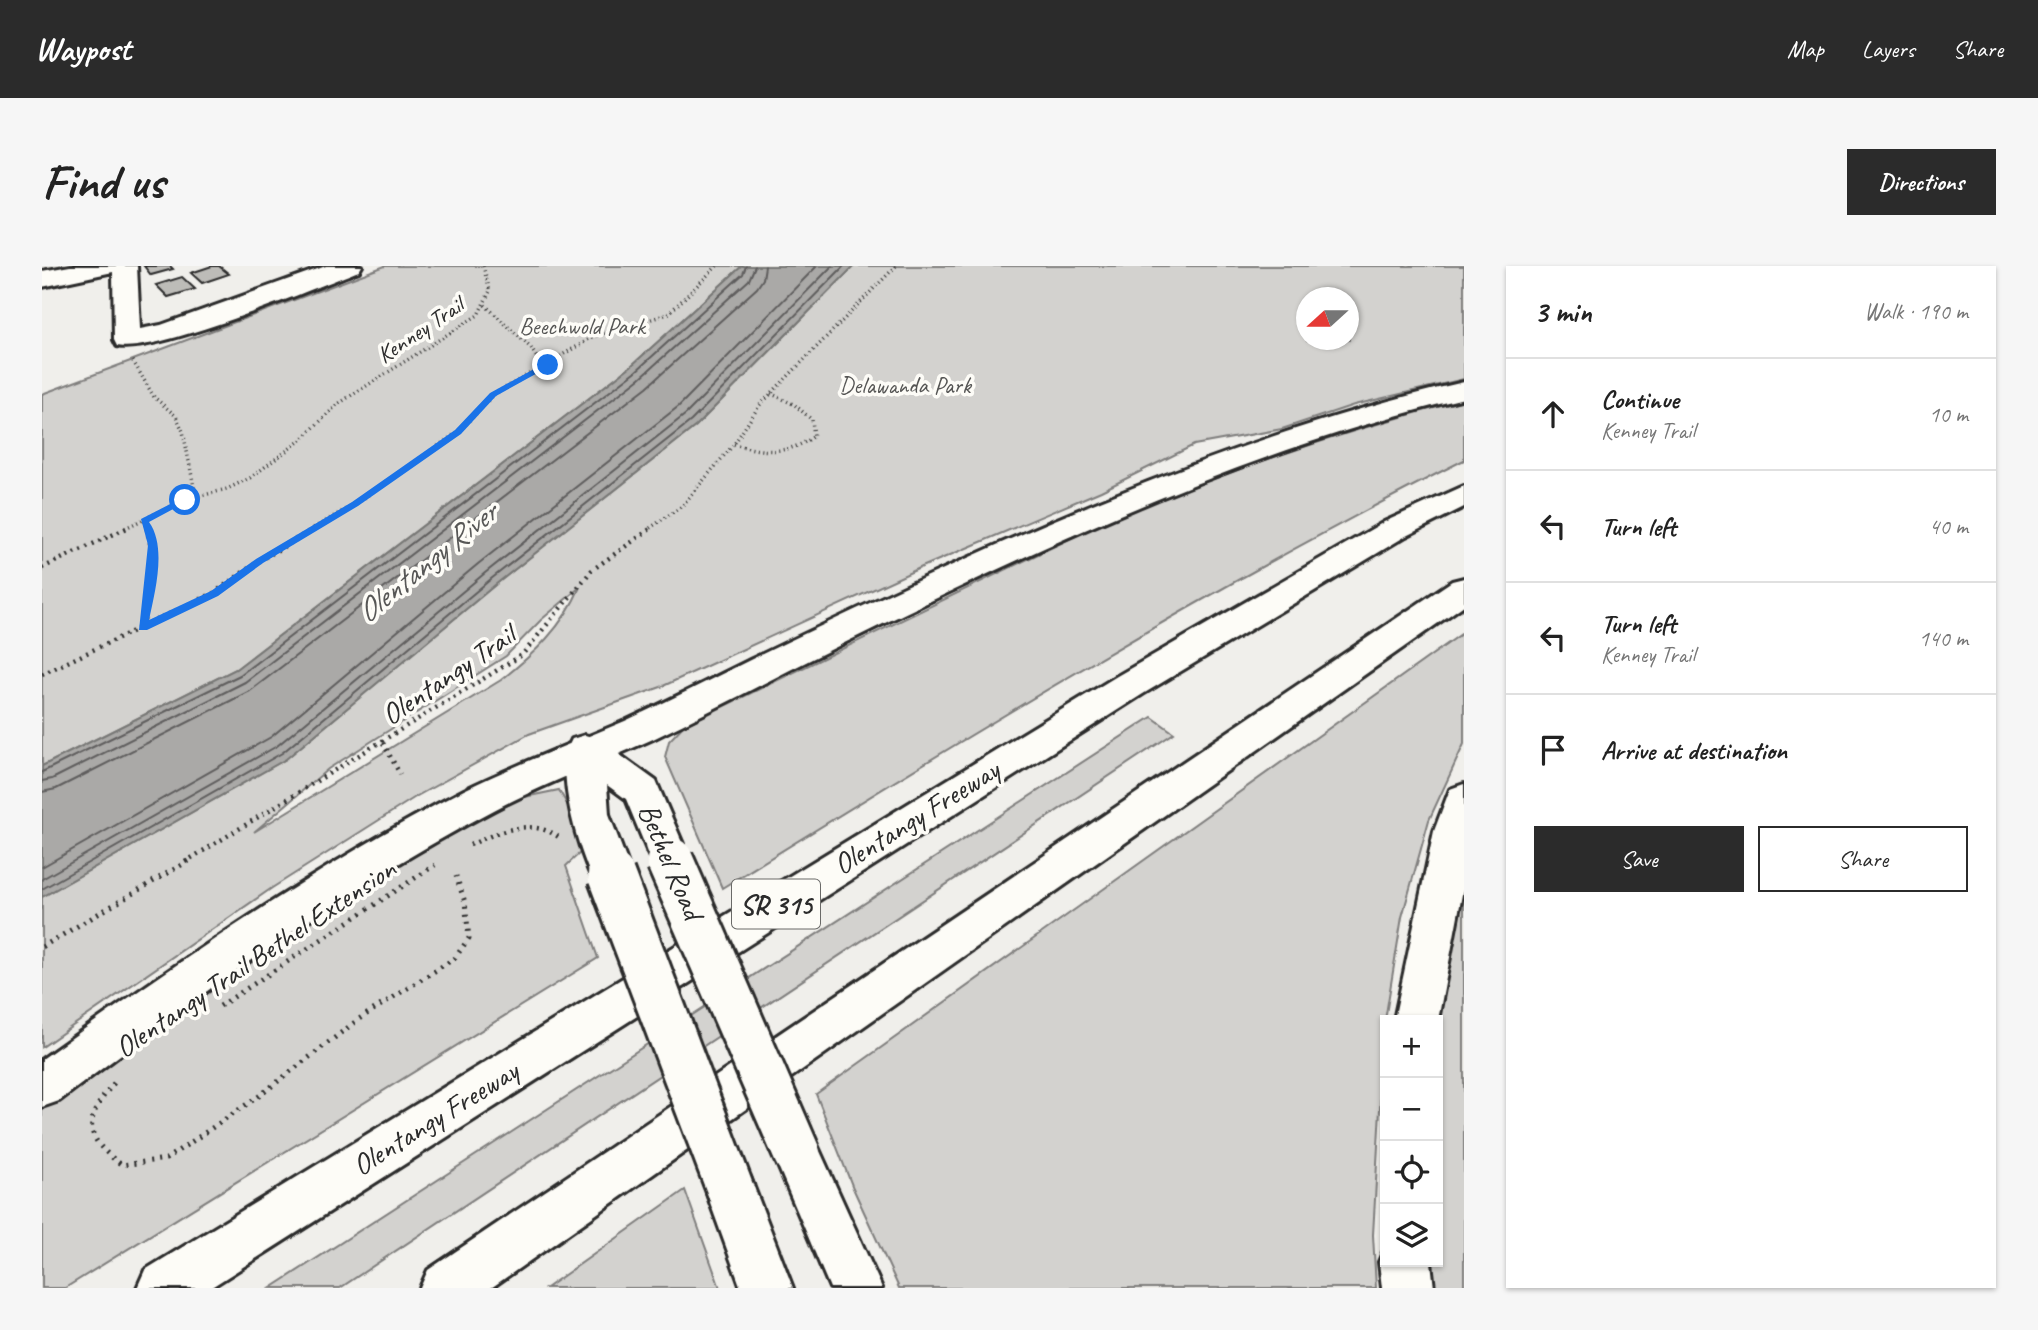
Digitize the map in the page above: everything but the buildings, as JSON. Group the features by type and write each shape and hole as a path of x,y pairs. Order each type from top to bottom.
{"main road":[{"path":"42,279 108,266"},
{"path":"125,266 127,340 167,332 350,266"},
{"path":"42,1086 211,965 296,909 466,805 585,749 638,730 1043,536 1191,475 1400,404 1464,390"},
{"name":"Olentangy Freeway","path":"163,1288 1119,692 1395,530 1464,495"},
{"path":"446,1288 1464,589"},
{"name":"Bethel Road","path":"585,749 642,791 856,1288"},
{"name":"Bethel Road","path":"585,749 589,814 767,1288"},
{"path":"1417,1015 1454,831 1464,799"},
{"path":"1406,1267 1408,1288"}],"path":[{"name":"Kenney Trail","path":"196,497 227,489 267,468 323,421 338,404 478,315 490,291 483,266"},
{"path":"42,674 214,593 259,561 355,504 458,432 493,394 543,368 595,336 668,314 718,266"},
{"name":"Olentangy Trail","path":"42,947 383,743 522,655 592,570 682,506 733,444 770,393 897,266"},
{"path":"485,305 531,348 543,368"},
{"path":"42,568 196,497 183,431 176,416 154,397 140,376 127,340"},
{"path":"733,444 755,450 784,450 801,446 814,436 812,420 794,405 770,393"},
{"path":"143,627 150,592 153,545 152,532 144,521"},
{"path":"383,743 400,774"},
{"path":"461,849 509,830 534,826 554,833 567,845"},
{"name":"Olentangy Trail Bethel Extension","path":"216,1008 439,863"},
{"name":"Olentangy Trail Bethel Extension","path":"115,1082 97,1102 91,1125 99,1149 122,1165 166,1159 259,1097 359,1019 455,958 469,938 465,902 456,876"}],"green space":[{"name":"Beechwold Park","path":"385,266 742,266 631,366 236,669 42,766 42,394"},
{"name":"Delawanda Park","path":"854,266 1464,266 1464,379 1354,405 1282,429 1194,445 1101,491 922,567 661,687 529,734 417,796 272,888 42,1047 42,897 286,759 495,585 696,426","holes":["580,587 546,639 501,680 254,832 328,769 506,656 541,620"]},
{"path":"1464,400 1464,460 1275,560 1088,665 722,888 665,757 669,741 683,726 1098,525 1279,455"},
{"path":"1464,632 1464,744 1429,820 1402,917 1386,1015 1380,1015 1380,1110 1373,1235 1376,1288 899,1288 853,1188 816,1094"},
{"path":"1152,717 1174,733 340,1288 271,1288"},
{"path":"559,790 572,813 582,851 566,866 598,958 65,1288 42,1288 42,1101 319,910 510,800"},
{"path":"1464,883 1464,1288 1430,1288 1429,1267 1443,1267 1443,1015 1440,1015 1453,925"},
{"path":"685,1190 720,1288 546,1288"}],"water":[{"name":"Olentangy River","path":"742,266 854,266 696,426 495,585 286,759 42,897 42,766 236,669 631,366"}],"route":[{"path":"185,500 144,521 152,532 153,545 152,576 143,627 214,593 259,561 355,504 458,432 493,394 548,365"}]}
